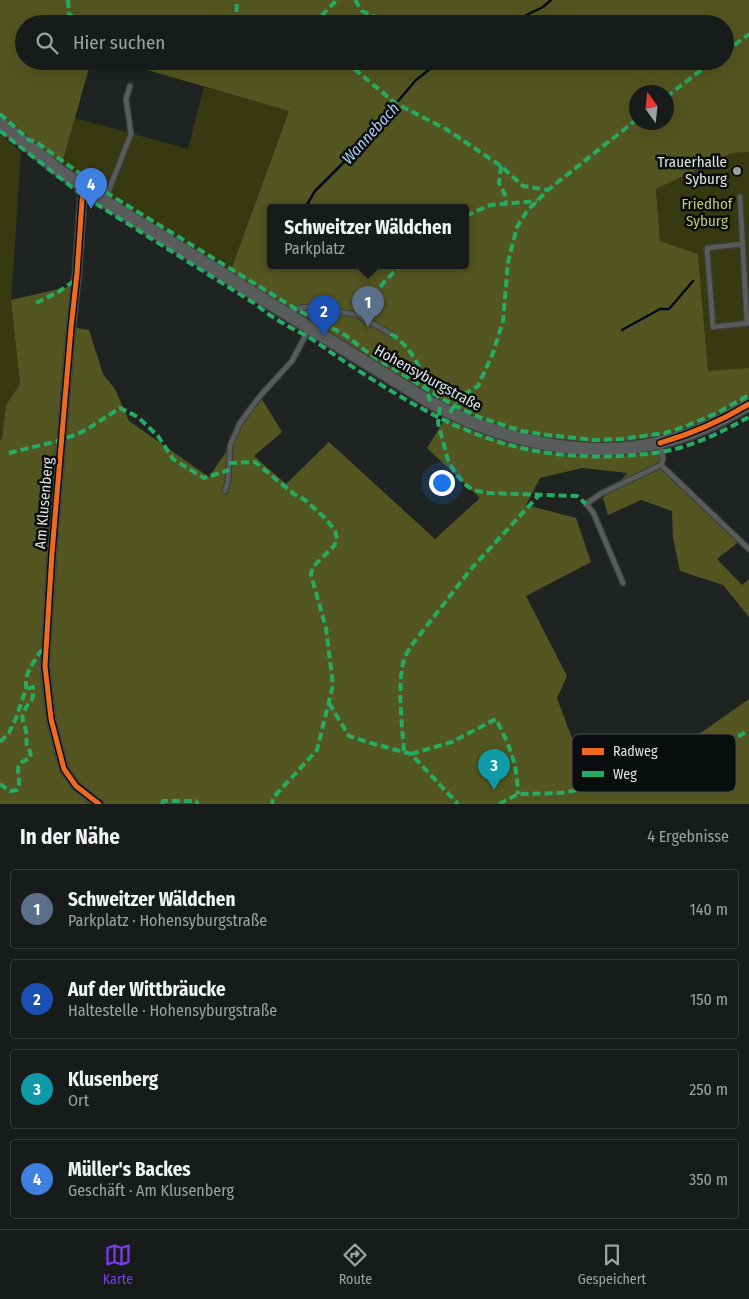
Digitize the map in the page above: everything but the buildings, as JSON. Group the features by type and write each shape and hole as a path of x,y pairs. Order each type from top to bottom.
{"main road":[{"name":"Hohensyburgstraße","path":"0,123 60,171 104,201 464,420 499,433 538,443 580,448 606,448 660,443 684,436 708,426 749,404"}],"street":[{"name":"Am Klusenberg","path":"83,187 52,553 45,666 51,719 64,769 76,786 99,804"}],"lane":[{"path":"104,201 131,134 126,99 130,86"},
{"path":"740,197 743,244 748,323 713,327 707,248 743,244"},
{"path":"288,314 299,308 309,307 358,315 391,334"},
{"path":"225,492 228,481 230,446 240,423 260,396 292,361 310,328"},
{"path":"623,583 593,512 586,504 602,493 661,465 663,459 660,443"},
{"path":"661,465 749,549"}],"green space":[{"path":"0,0 749,0 749,152 732,153 656,189 660,241 698,254 708,371 749,368 749,404 660,443 663,451 661,465 741,540 717,559 742,585 749,579 749,617 723,585 680,571 673,538 672,511 641,500 608,515 603,498 628,473 582,468 540,478 526,505 576,518 591,562 526,596 567,676 557,698 572,738 572,792 736,792 736,734 699,734 749,699 749,804 0,804 0,441 2,439 6,405 20,384 11,300 76,285 71,327 89,330 103,374 115,389 129,421 209,477 230,446 240,423 260,396 282,432 254,456 286,484 329,442 435,539 480,498 427,448 449,413 228,278 289,111 147,70 734,70 734,15 15,15 15,70 88,70 60,171 0,123"},
{"path":"204,87 289,111 228,278 60,171 75,118 188,149"},
{"path":"0,134 21,152 11,300 20,384 6,405 2,439 0,441"},
{"name":"Friedhof Syburg","path":"749,152 749,368 708,372 698,254 660,241 656,189 732,153"}],"waterway":[{"name":"Wannebach","path":"527,15 543,7 551,0"},
{"name":"Wannebach","path":"307,204 315,191 358,148 416,80 429,70"},
{"path":"622,330 660,309 669,309 693,281"}],"marked path":[{"path":"68,0 69,15"},
{"path":"236,15 237,0"},
{"path":"322,15 337,0"},
{"path":"355,0 362,11 371,15"},
{"path":"734,45 749,34"},
{"path":"356,70 395,103 446,129 501,166 523,186 548,190"},
{"path":"674,91 701,70"},
{"path":"0,114 29,140 36,142 107,193 296,309 345,335 371,355 428,390 453,405 479,417 522,431 547,435 594,440 621,439 665,433 684,427 717,413 749,395"},
{"path":"450,413 459,397 478,386 493,353 503,321 508,262 517,227 527,211 548,190 629,126"},
{"path":"0,131 82,195 257,305 274,318 309,337 414,404 475,434 516,447 557,454 599,457 641,455 684,447 749,417"},
{"path":"501,166 499,183 505,195 506,203"},
{"path":"469,215 490,205 537,201"},
{"path":"358,315 397,269"},
{"path":"36,303 58,292 77,279"},
{"path":"391,334 412,355 422,373 430,402"},
{"path":"440,407 438,423 448,460 456,474 473,490 488,493 577,496 586,504"},
{"path":"9,453 62,440 86,430 120,408 138,417 158,436 173,459 204,478 229,470"},
{"path":"229,463 255,462 294,494 305,500 325,518 335,531 337,539 334,546 312,568 311,575 326,628 333,685 317,750 273,798 272,804"},
{"path":"404,751 400,692 402,669 406,654 471,569 540,494"},
{"path":"0,742 9,733 16,718 26,689 26,678 30,668 40,652 46,649"},
{"path":"0,784 10,791 17,790 19,764 31,757 30,751 27,748 26,731 22,717 32,700 33,687 26,689"},
{"path":"329,703 349,736 411,754 458,804"},
{"path":"411,754 452,742 496,719 512,755 518,794"},
{"path":"736,737 749,731"},
{"path":"499,804 518,794 572,791"},
{"path":"162,804 163,801 196,801 198,804"}],"cycle path":[{"path":"83,187 52,553 45,666 51,719 64,769 76,786 99,804"},
{"path":"660,443 706,426 749,404"}],"place":[{"name":"Trauerhalle Syburg","path":"737,171"},
{"name":"Müller's Backes","path":"91,209"},
{"name":"Schweitzer Wäldchen","path":"368,327"},
{"name":"Auf der Wittbräucke","path":"324,336"},
{"name":"Klusenberg","path":"494,790"}]}
